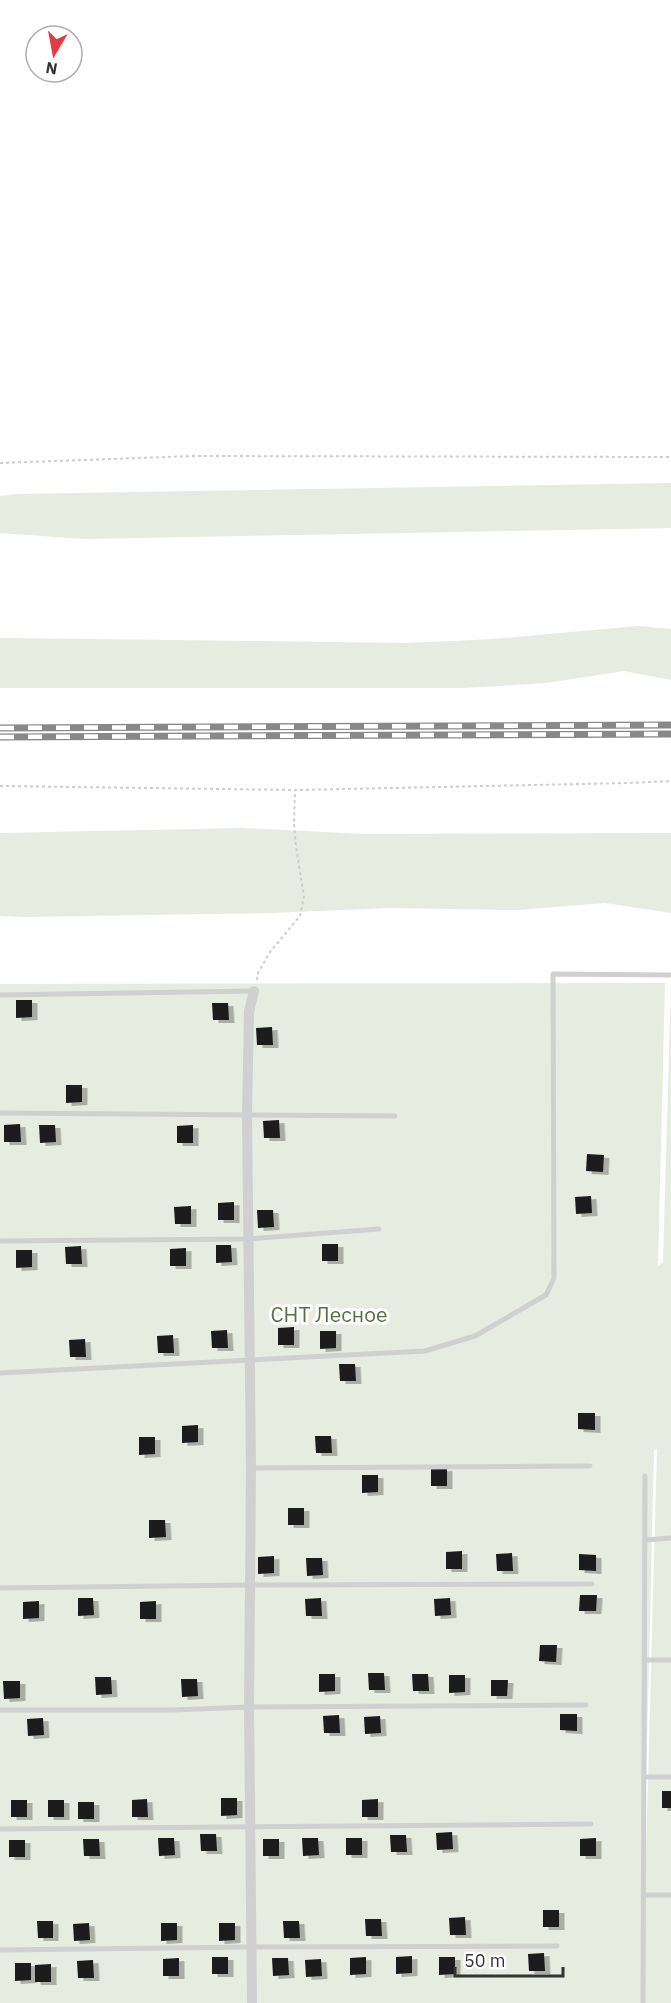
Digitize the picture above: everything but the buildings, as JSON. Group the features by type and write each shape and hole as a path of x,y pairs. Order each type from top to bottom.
{"street":[{"path":"252,2003 249,1707 251,1468 247,1115 249,1012 254,992"}],"lane":[{"path":"0,1373 424,1351 475,1336 546,1295 554,1278 553,974 671,975"},
{"path":"0,995 254,992"},
{"path":"0,1113 395,1116"},
{"path":"0,1241 247,1239 379,1229"},
{"path":"251,1468 590,1466"},
{"path":"643,2003 645,1476"},
{"path":"645,1540 671,1538"},
{"path":"0,1588 249,1584 592,1584"},
{"path":"644,1660 671,1660"},
{"path":"0,1710 586,1704"},
{"path":"644,1777 671,1777"},
{"path":"0,1829 591,1824"},
{"path":"644,1895 671,1895"},
{"path":"0,1950 557,1946"}],"path":[{"path":"0,463 194,456 671,457"},
{"path":"0,786 295,790 671,781"},
{"path":"254,992 258,974 270,952 300,916 302,907 304,897 294,823 295,790"}],"green space":[{"path":"671,483 671,528 84,539 0,533 0,496 16,494"},
{"path":"638,626 671,629 671,680 624,671 546,683 463,688 0,688 0,638 410,643 493,639"},
{"path":"242,828 364,834 671,833 671,913 605,903 517,910 390,908 271,913 0,916 0,833"},
{"name":"СНТ Лесное","path":"665,983 658,1266 663,1262 671,984 671,2003 642,2003 657,1449 654,1450 641,2003 0,2003 0,984"}],"railway":[{"path":"0,728 671,725"},
{"path":"0,737 671,734"}]}
